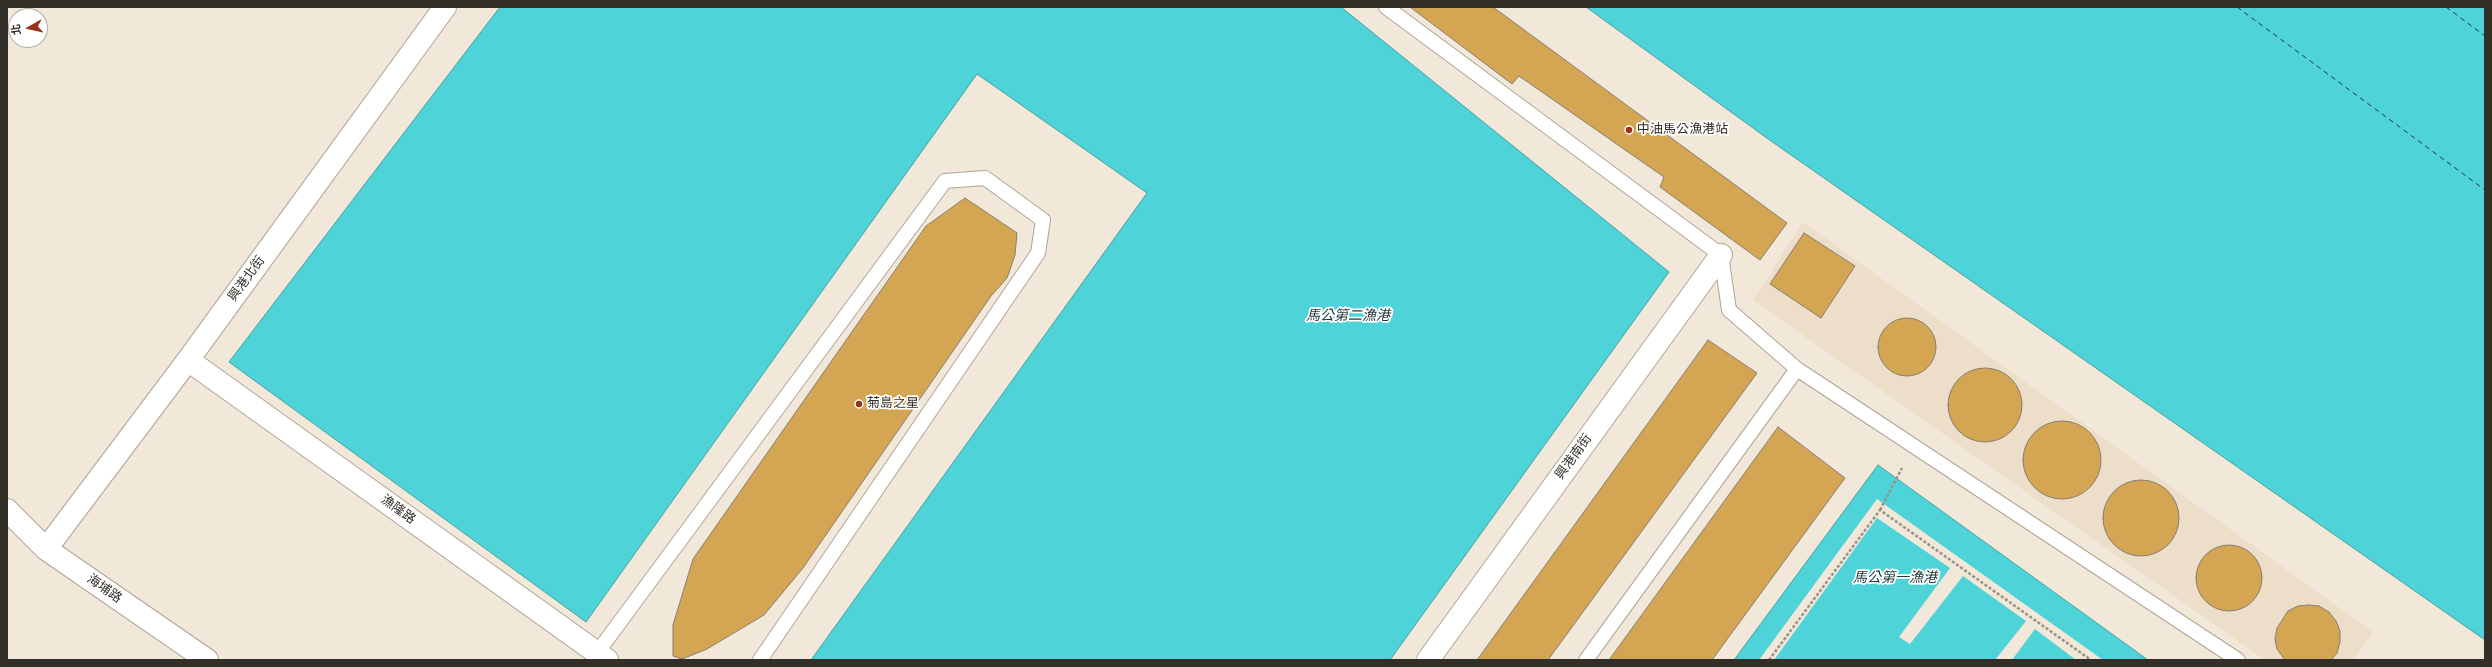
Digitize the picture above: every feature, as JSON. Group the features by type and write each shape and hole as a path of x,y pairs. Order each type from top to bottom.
{"street":[{"name":"興港北街","path":"46,549 188,360 444,7"},
{"name":"興港南街","path":"1428,660 1721,255"},
{"name":"漁隆路","path":"188,360 602,656"},
{"name":"海埔路","path":"7,510 46,549 207,660"}],"lane":[{"path":"1386,7 1721,255 1729,310 1797,369 2238,660"},
{"path":"602,656 945,181 985,178 1043,220 1038,253 760,660"},
{"path":"1586,660 1797,369"}],"path":[{"path":"1769,660 1880,510 1905,464"},
{"path":"1880,510 2091,660"}],"shaded area":[{"path":"1803,222 2373,632 2354,660 2265,660 1753,300"}],"water":[{"name":"馬公第二漁港","path":"500,7 1341,7 1669,272 1390,660 811,660 1147,193 977,74 586,622 229,362"},
{"path":"1586,7 2485,7 2485,640 1771,141"},
{"name":"馬公第一漁港","path":"1878,465 2148,660 1734,660"}],"pier":[{"path":"1877,499 2103,660 2076,660 2035,629 2012,660 1995,660 2026,621 1963,576 1910,644 1899,637 1950,568 1877,518 1774,660 1759,660"}],"building":[{"name":"中油馬公漁港站","path":"1410,7 1493,7 1787,223 1760,260 1660,187 1664,177 1519,76 1512,84"},
{"name":"菊島之星","path":"965,198 1017,233 1015,255 1007,278 991,296 803,568 764,615 707,649 682,659 673,656 673,625 693,559 926,226"},
{"path":"1804,233 1855,266 1821,318 1770,284"},
{"path":"1907,318 1918,320 1931,331 1934,336 1936,347 1934,358 1923,371 1918,374 1907,376 1896,374 1883,363 1880,358 1878,347 1880,336 1891,323 1896,320"},
{"path":"1708,340 1757,373 1548,660 1477,660"},
{"path":"1978,368 1992,368 2006,374 2016,384 2022,398 2022,412 2016,426 2006,436 1992,442 1978,442 1964,436 1954,426 1948,412 1948,398 1954,384 1964,374"},
{"path":"2062,421 2077,424 2090,432 2098,445 2101,460 2098,475 2090,488 2077,496 2062,499 2047,496 2034,488 2026,475 2023,460 2026,445 2034,432 2047,424"},
{"path":"1778,427 1845,478 1712,660 1609,660"},
{"path":"2141,480 2155,483 2168,491 2176,504 2179,518 2176,532 2168,545 2155,553 2141,556 2127,553 2114,545 2106,532 2103,518 2106,504 2114,491 2127,483"},
{"path":"2229,545 2241,548 2252,555 2259,566 2262,578 2259,590 2252,601 2241,608 2229,611 2217,608 2206,601 2199,590 2196,578 2199,566 2206,555 2217,548"},
{"path":"2298,606 2319,606 2329,612 2336,621 2340,631 2340,642 2337,653 2331,660 2285,660 2277,649 2275,639 2277,628 2288,611"}],"ferry route":[{"path":"2237,7 2485,190"},
{"path":"2446,7 2485,36"}],"place":[{"name":"中油馬公漁港站","path":"1629,130"},
{"name":"菊島之星","path":"859,404"}]}
